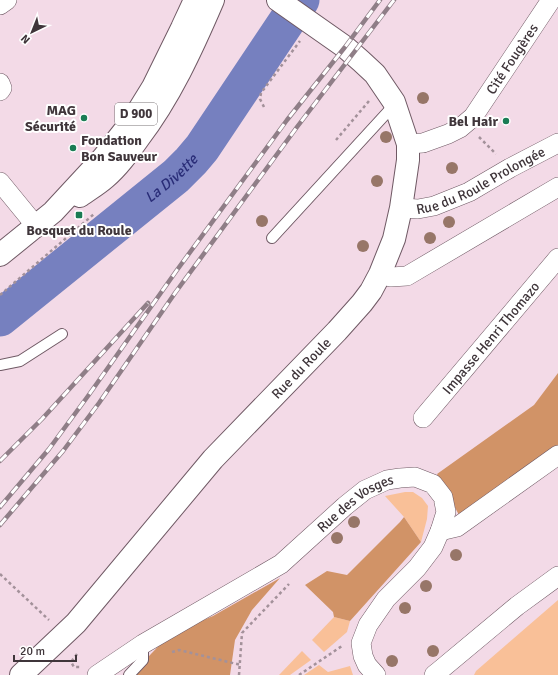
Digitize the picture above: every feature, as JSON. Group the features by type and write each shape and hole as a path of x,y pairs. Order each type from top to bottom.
{"street":[{"path":"0,5 7,0"},
{"name":"D 900","path":"0,255 53,212 103,158 132,121 152,87 195,0"},
{"name":"D 900","path":"53,212 104,179 122,161 162,104 183,65 213,0"},
{"name":"Rue du Roule","path":"21,675 76,623 213,459 337,331 371,291 380,274 394,239 401,208 408,160 408,144 394,105 375,74 361,61 345,47 278,0"},
{"name":"Cité Fougères","path":"408,144 423,143 448,134 460,128 473,117 551,0"},
{"path":"0,83 2,88 0,91"},
{"name":"Rue du Roule Prolongée","path":"401,208 418,209 434,206 469,192 510,168 558,143"},
{"path":"0,182 36,226"},
{"path":"380,274 391,277 407,276 558,187"},
{"name":"Impasse Henri Thomazo","path":"422,418 558,258"},
{"path":"440,531 457,527 558,455"},
{"name":"Rue des Vosges","path":"91,670 143,644 281,564 345,506 365,490 387,480 415,477 433,484 443,497 446,512 440,531 434,547 417,568 386,599 368,625 362,643"},
{"path":"434,675 517,606 558,576"},
{"path":"362,643 363,656 367,665 376,675"}],"lane":[{"path":"272,238 394,105"},
{"path":"0,365 20,361 62,334"},
{"path":"129,675 143,660 143,644"}],"path":[{"path":"264,107 260,100 261,93 312,24"},
{"path":"336,140 382,85"},
{"path":"0,574 64,634 78,652 71,662 74,668 81,667 91,670"},
{"path":"239,675 241,665 242,633 294,579"},
{"path":"299,675 344,644 362,643"},
{"path":"166,653 179,650 241,665"}],"shaded area":[{"path":"558,373 558,454 459,515 437,474 534,405"},
{"path":"413,492 422,498 428,506 427,519 421,542 404,517 385,496"},
{"path":"404,517 421,542 350,621 334,617 333,612 305,585 327,571 347,575"},
{"path":"280,578 252,610 235,640 230,675 131,675 170,634 213,616"},
{"path":"558,600 558,675 474,675 476,671"},
{"path":"334,617 350,621 347,632 324,652 312,640"},
{"path":"302,651 311,660 290,675 279,675"},
{"path":"319,665 328,672 350,666 353,675 304,675"}],"waterway":[{"name":"La Divette","path":"0,318 176,176 191,161 202,148 301,0"}],"railway":[{"path":"0,507 49,449 177,270 287,120 380,0"},
{"path":"0,525 63,451 99,403 175,293 297,127 394,0"},
{"path":"0,461 42,419 148,303"}],"place":[{"name":"MAG Sécurité","path":"84,118"},
{"name":"Bel Hair","path":"506,121"},
{"name":"Fondation Bon Sauveur","path":"73,148"},
{"name":"Bosquet du Roule","path":"79,215"}]}
